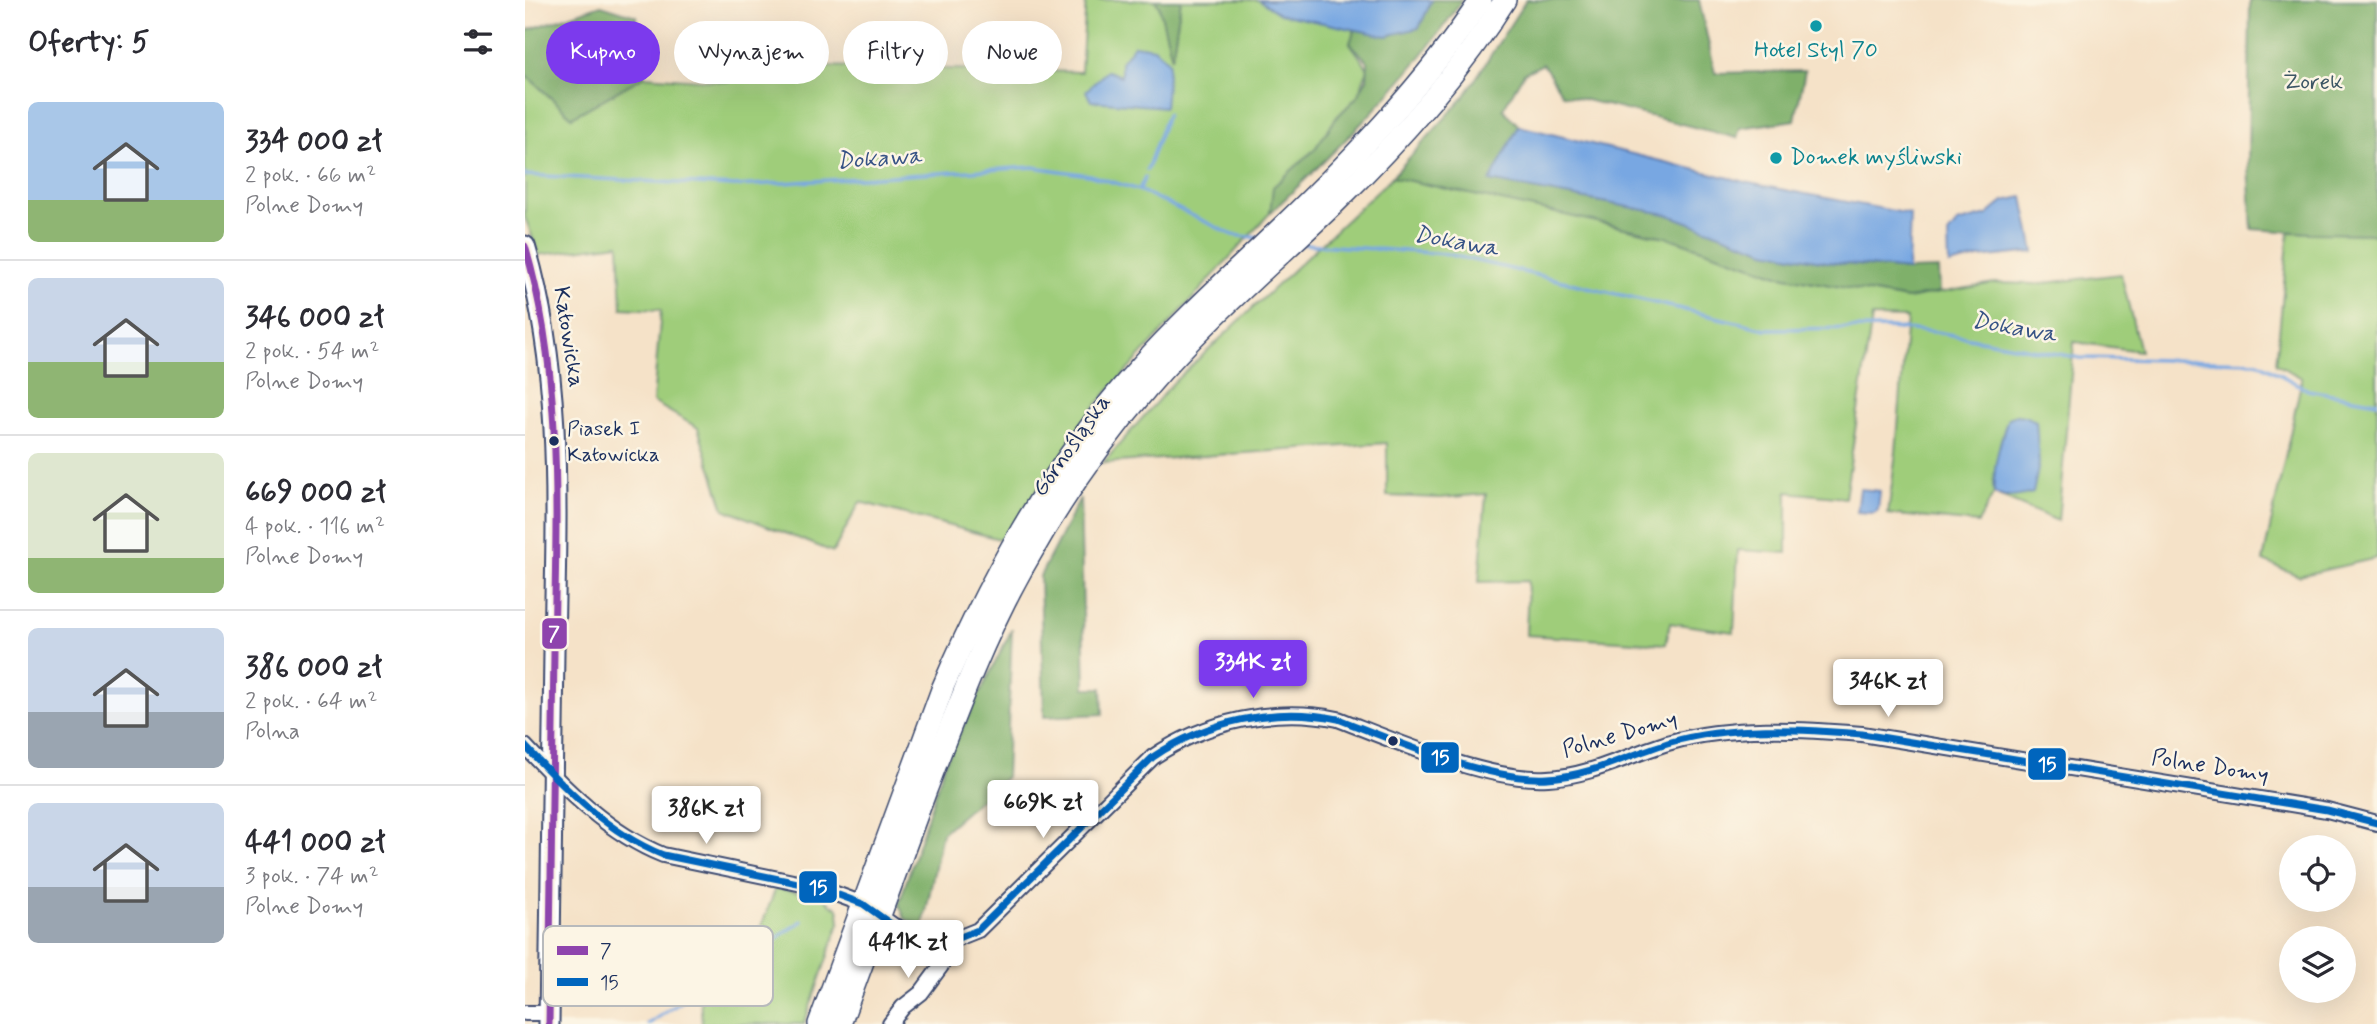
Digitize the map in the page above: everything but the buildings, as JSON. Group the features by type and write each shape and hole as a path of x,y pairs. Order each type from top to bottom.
{"main road":[{"name":"Górnośląska","path":"840,1024 871,910 948,676 996,574 1025,523 1064,464 1129,379 1191,313 1388,119 1447,50 1481,0"},
{"name":"Górnośląska","path":"819,1024 871,910 979,657 1023,567 1075,481 1148,386 1406,130 1446,82 1505,0"}],"street":[{"name":"Katowicka","path":"525,246 542,314 553,405 555,588 550,926"},
{"name":"Polne Domy","path":"945,940 968,935 988,921 1153,757 1195,734 1231,722 1255,718 1330,718 1492,772 1548,779 1599,768 1672,742 1706,734 1823,731 1862,734 2327,810 2377,823"},
{"path":"525,746 552,776 590,810 640,846 663,855 817,887 871,910 894,926 912,934 945,940 945,956 941,966 921,993 903,1007 890,1024"},
{"path":"525,1013 549,1018"}],"green space":[{"path":"1086,0 1155,0 1172,56 1181,0 1259,0 1280,14 1355,29 1350,43 1368,69 1357,97 1337,117 1314,150 1274,187 1270,213 1095,406 1003,540 860,502 833,552 724,509 698,428 653,402 661,310 622,308 619,244 539,255 525,217 525,74 572,117 630,84 660,84 660,77 674,78 674,84 829,84 829,66 843,67 843,84 948,84 948,69 962,69 962,84 1062,84 1062,72 1081,72"},
{"path":"1155,0 1181,0 1172,58 1159,6"},
{"path":"1432,0 1462,0 1396,85 1348,138 1270,213 1273,187 1314,150 1337,117 1357,97 1367,79 1368,62 1350,43 1355,29 1386,36 1419,28"},
{"path":"1526,0 1699,0 1715,73 1805,71 1795,120 1740,128 1737,138 1562,94 1543,64 1524,73 1503,109 1519,126 1491,181 1666,214 1766,251 1827,262 1908,270 1938,269 1939,293 1907,299 1781,276 1670,238 1392,177 1464,97"},
{"name":"Żorek","path":"2250,0 2377,0 2377,234 2252,229 2248,166"},
{"path":"601,5 636,16 637,21 554,21"},
{"path":"546,24 546,84 630,84 572,117 525,74 525,31"},
{"path":"1392,177 1670,238 1781,276 1907,299 1994,283 2037,284 2121,274 2140,351 2074,342 2058,521 1999,496 2011,497 2016,415 2008,418 2000,444 1993,482 1994,493 1978,523 1888,514 1907,318 1872,317 1845,498 1787,492 1787,553 1738,550 1734,632 1670,623 1666,644 1526,635 1528,581 1479,582 1486,494 1440,498 1387,496 1387,443 1103,463 1173,383"},
{"path":"2289,232 2377,234 2377,558 2299,576 2263,561 2302,378 2276,364"},
{"path":"1080,498 1085,688 1102,688 1103,714 1044,717 1040,576"},
{"path":"1012,629 1006,777 942,833 923,926 905,919 899,904 945,763"},
{"path":"776,888 825,898 838,908 840,921 804,1024 702,1024 701,1006 773,1006 773,926 761,926"}],"water":[{"path":"1259,0 1432,0 1419,28 1386,36 1280,14"},
{"path":"1134,45 1154,48 1169,62 1165,107 1091,101 1086,91 1107,71 1121,76 1121,62"},
{"path":"1519,126 1754,184 1910,214 1908,270 1827,262 1766,251 1666,214 1490,181"},
{"path":"2023,197 2034,252 1978,258 1949,265 1948,234 1957,223 1987,215 2004,201"},
{"path":"2016,415 2036,421 2039,464 2033,493 2013,497 1994,493 1994,484 1995,464 2008,418"},
{"path":"1860,489 1880,491 1878,510 1874,513 1857,512"}],"waterway":[{"path":"1147,170 1167,114"},
{"name":"Dokawa","path":"525,175 735,186 1033,167 1089,175 1139,190 1233,235 1258,238"},
{"path":"1139,190 1145,177"},
{"name":"Dokawa","path":"1304,244 1447,254 1766,329 1889,328 1936,332 2080,358 2257,362 2308,390 2377,402"},
{"path":"773,940 802,921"},
{"path":"648,1024 675,1006"}],"transit line":[{"name":"7","path":"525,246 538,296 546,346 555,448 550,926"},
{"name":"15","path":"525,746 588,808 643,846 663,855 817,887 863,904 894,926 925,938 958,938 978,930 1153,757 1174,744 1218,726 1290,714 1338,719 1442,758 1498,774 1524,778 1548,778 1580,773 1671,742 1694,737 1742,731 1791,730 1862,734 2327,810 2377,823"},
{"name":"7","path":"549,1006 549,1024"}],"place":[{"name":"Hotel Styl 70","path":"1816,26"},
{"name":"Domek myśliwski","path":"1776,158"},
{"name":"Piasek I Katowicka","path":"554,441"}]}
